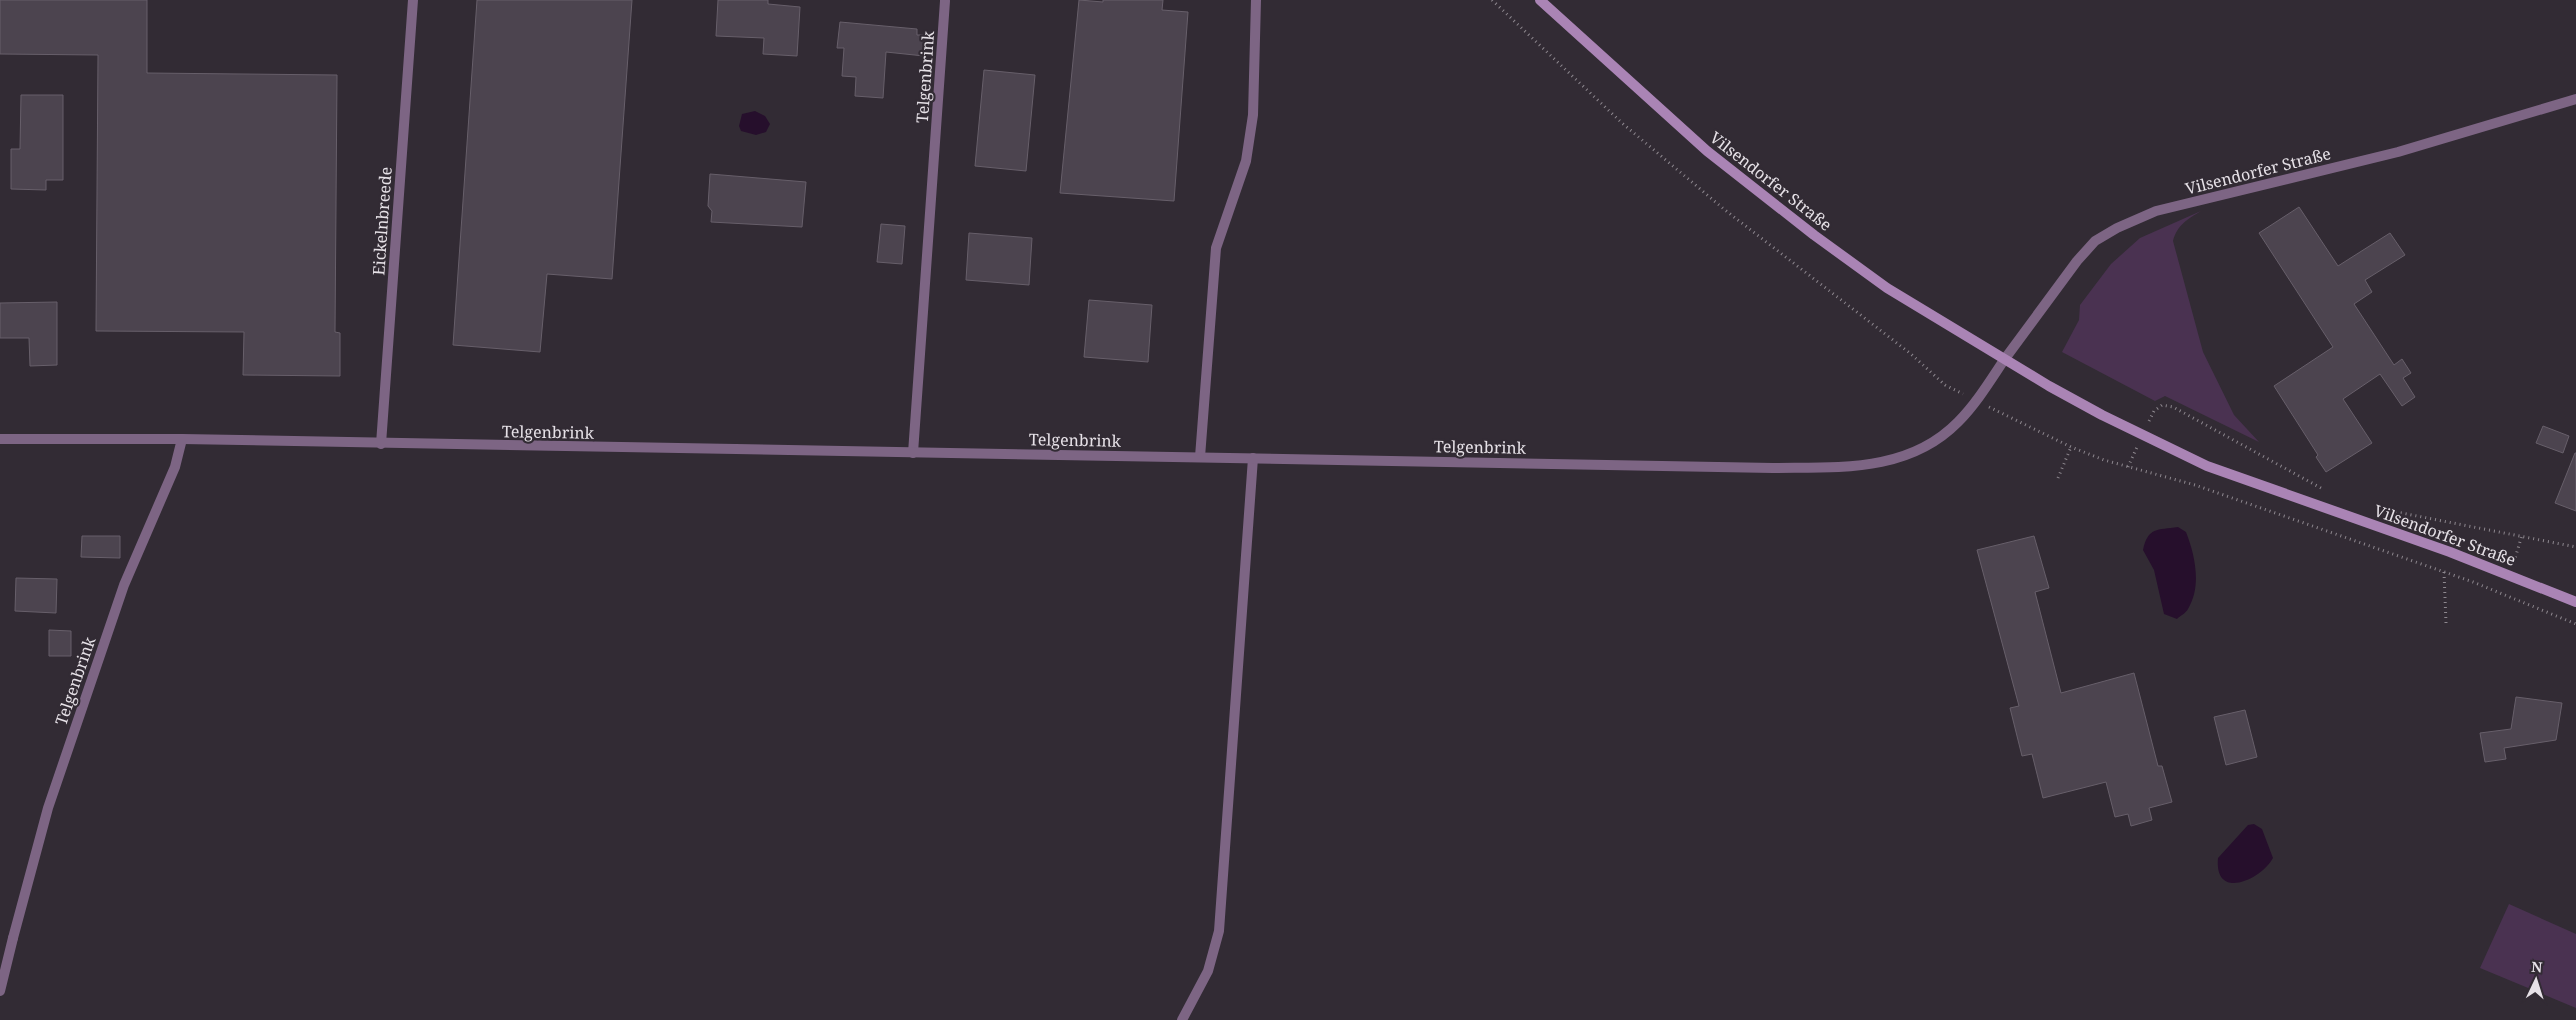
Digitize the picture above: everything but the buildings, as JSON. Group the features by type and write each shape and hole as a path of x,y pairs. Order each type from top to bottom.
{"main road":[{"name":"Vilsendorfer Straße","path":"1540,0 1707,150 1814,235 1887,288 2004,360 2142,436 2207,466 2450,552 2576,602"}],"street":[{"name":"Eickelnbreede","path":"381,444 412,0"},
{"path":"1200,457 1216,248 1246,161 1253,114 1256,0"},
{"name":"Telgenbrink","path":"913,453 945,1"},
{"name":"Vilsendorfer Straße","path":"2004,360 2077,261 2095,241 2117,228 2156,211 2398,152 2576,99"},
{"name":"Telgenbrink","path":"0,439 182,439 1773,468 1869,466 1905,456 1936,439 1958,422 2004,360"},
{"name":"Telgenbrink","path":"0,991 48,808 124,584 175,467 182,439"},
{"path":"1182,1020 1208,971 1219,931 1253,458"}],"path":[{"path":"1492,0 1622,123 1725,210 1911,354 1945,385 2071,448 2128,467 2196,485 2444,572 2534,605 2576,624"},
{"path":"2128,467 2154,411 2162,405 2173,406 2330,493"},
{"path":"2058,478 2071,448"},
{"path":"2377,508 2576,547"},
{"path":"2510,575 2522,535"},
{"path":"2446,623 2444,572 2450,552"}],"shaded area":[{"path":"755,111 765,116 770,124 766,132 756,135 741,131 739,126 742,114"},
{"path":"2201,211 2180,227 2173,241 2203,352 2234,415 2259,442 2165,396 2155,401 2062,352 2079,320 2080,305 2111,264 2140,238"},
{"path":"2178,527 2186,532 2189,541 2196,570 2196,581 2195,590 2188,609 2177,619 2164,614 2154,570 2143,550 2148,537 2154,531"},
{"path":"2254,824 2262,829 2273,858 2259,873 2249,879 2230,883 2223,879 2219,871 2218,858 2248,825"},
{"path":"2509,904 2576,934 2576,1008 2480,968"}]}
